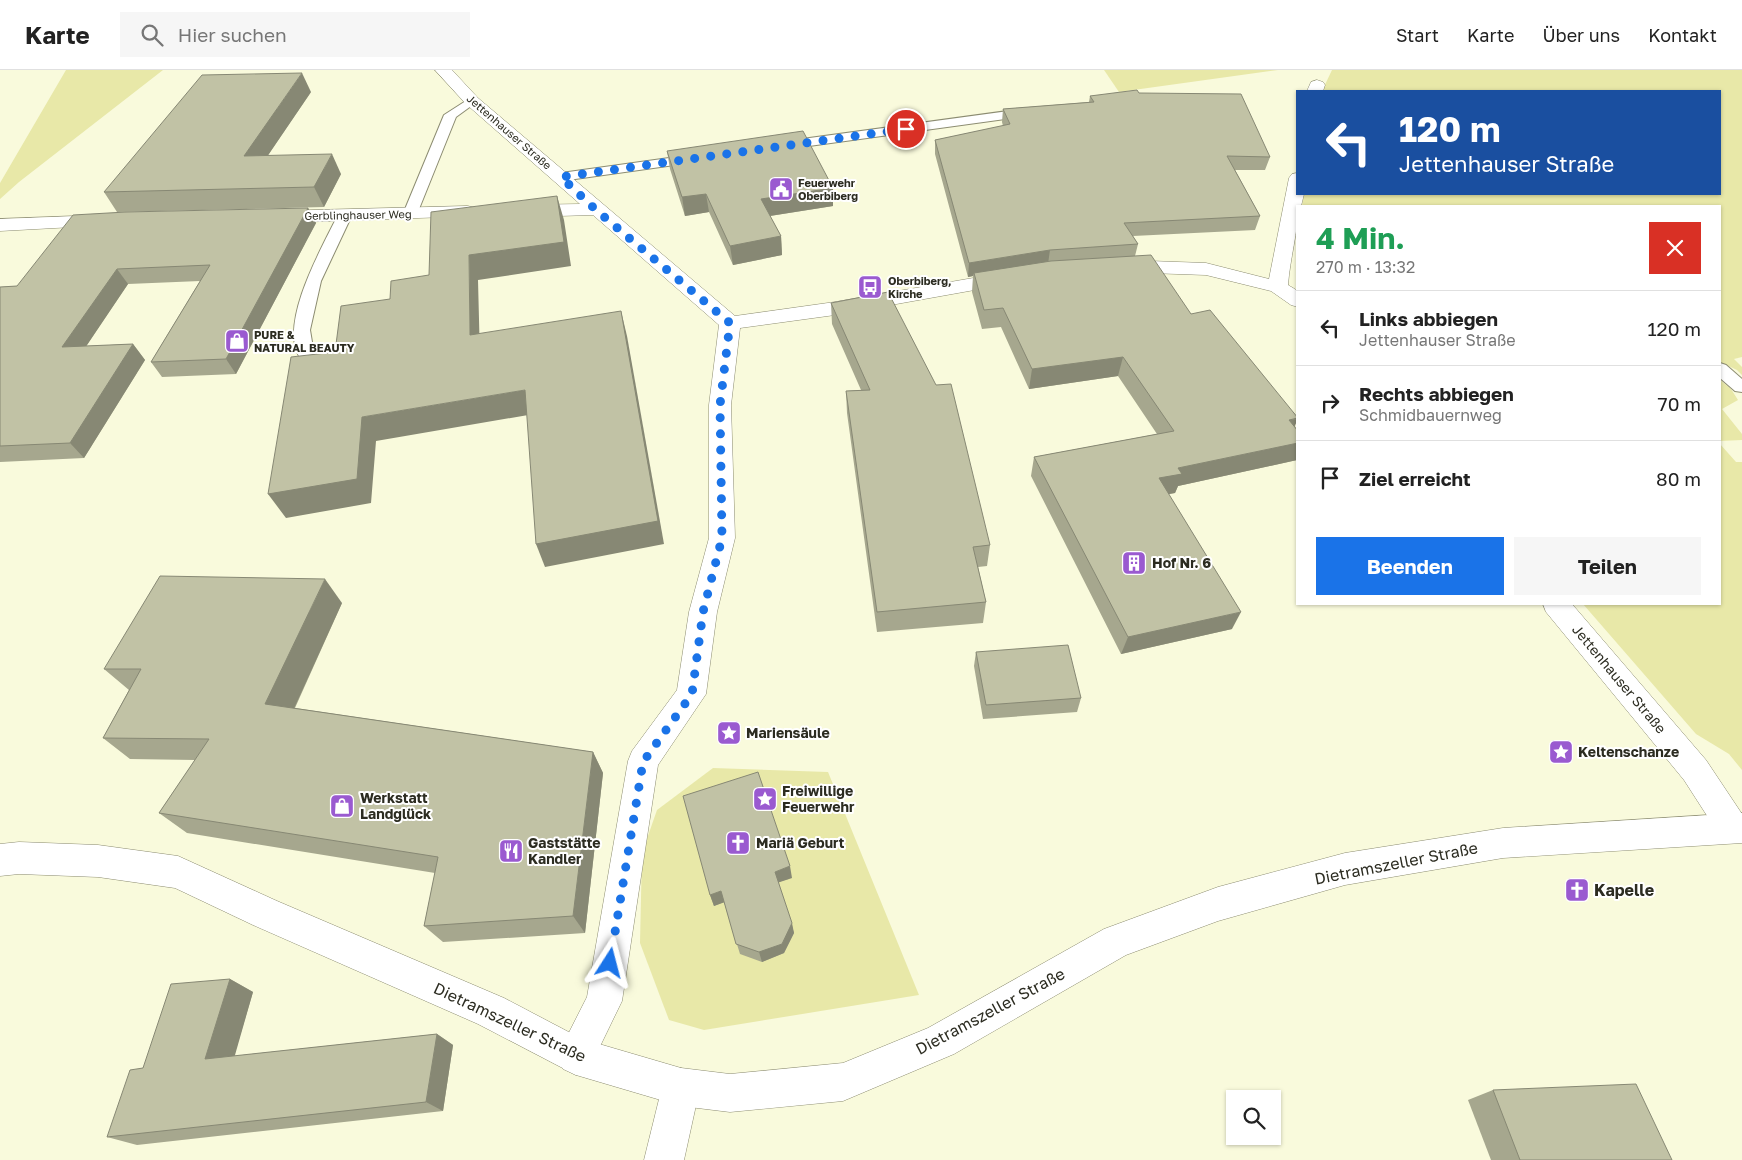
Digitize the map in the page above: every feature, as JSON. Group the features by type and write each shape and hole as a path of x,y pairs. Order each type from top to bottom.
{"street":[{"name":"Jettenhauser Straße","path":"443,70 472,101 561,177 596,210 730,323"},
{"path":"1278,287 1280,264 1296,188"},
{"name":"Gerblinghauser Weg","path":"255,217 596,210"},
{"path":"0,226 116,220"},
{"path":"1102,268 1130,266 1206,269 1278,287 1296,300"},
{"path":"576,1056 604,1001 643,762 692,694 703,612 722,538 720,405 730,323 783,318 914,293 1029,275"},
{"name":"Jettenhauser Straße","path":"1557,605 1695,770 1737,828"},
{"name":"Dietramszeller Straße","path":"0,860 19,858 98,860 178,872 292,925 491,1010 576,1056 681,1087 730,1093 843,1082 942,1041 1116,941 1218,904 1345,869 1503,843 1737,828"},
{"path":"664,1160 681,1087"}],"lane":[{"path":"410,214 450,115 472,101"},
{"path":"766,148 1039,110"},
{"path":"561,177 707,156"},
{"path":"306,354 302,330 313,281 345,215"},
{"path":"1721,370 1741,387"}],"green space":[{"path":"66,70 163,70 19,182 0,199 0,183"},
{"path":"1104,70 1278,70 1119,92"},
{"path":"1332,70 1742,70 1742,357 1734,359 1742,367 1742,375 1737,370 1721,362 1721,205 1302,205 1304,195 1721,195 1721,90 1322,90"},
{"path":"1721,381 1731,389 1738,400 1722,409 1742,434 1742,440 1721,441"},
{"path":"1721,445 1736,462 1742,462 1742,770 1729,754 1696,734 1584,605 1721,605"},
{"path":"713,768 828,772 919,995 704,1030 669,1020 640,943 642,853 657,810"}],"building":[{"path":"302,73 244,156 332,154 314,187 104,192 202,75"},
{"path":"1137,90 1139,93 1241,94 1270,157 1227,156 1260,216 1124,223 1138,244 1050,250 969,263 935,140 1010,124 1003,109 1094,102 1090,96"},
{"path":"803,131 833,188 761,199 781,236 730,246 706,194 682,197 667,151"},
{"path":"557,196 564,242 469,255 470,335 621,311 658,521 536,544 525,390 362,417 357,479 268,494 291,357 335,352 341,306 390,299 391,281 429,275 431,212"},
{"path":"308,208 226,359 151,362 210,265 117,269 62,347 133,344 70,443 0,446 0,287 17,286 73,215"},
{"path":"1151,255 1191,314 1210,310 1296,416 1296,418 1289,420 1296,429 1296,443 1178,468 1182,474 1159,478 1241,612 1128,637 1034,457 1174,431 1123,357 1032,369 1003,308 984,310 974,273 1051,261"},
{"path":"888,292 936,385 951,384 990,545 973,547 986,602 877,612 846,391 870,390 831,303"},
{"path":"160,576 325,579 265,704 593,752 573,916 424,926 438,857 159,813 209,739 103,738 141,669 104,669"},
{"path":"1068,645 1081,698 986,705 976,652"},
{"name":"Mariä Geburt","path":"758,772 790,866 775,872 792,923 782,944 759,952 736,944 721,891 710,895 683,796"},
{"path":"230,979 205,1059 437,1034 426,1102 107,1137 130,1070 143,1068 171,984"},
{"path":"1636,1084 1672,1160 1520,1160 1493,1090"}],"place":[{"name":"Feuerwehr Oberbiberg","path":"781,189"},
{"name":"Oberbiberg, Kirche","path":"870,287"},
{"name":"PURE & NATURAL BEAUTY","path":"237,341"},
{"name":"Hof Nr. 6","path":"1134,563"},
{"name":"Mariensäule","path":"729,733"},
{"name":"Keltenschanze","path":"1561,752"},
{"name":"Freiwillige Feuerwehr","path":"765,799"},
{"name":"Werkstatt Landglück","path":"342,806"},
{"name":"Mariä Geburt","path":"738,843"},
{"name":"Gaststätte Kandler","path":"511,851"},
{"name":"Kapelle","path":"1577,890"}],"route":[{"path":"610,963 643,762 692,694 703,612 722,538 720,405 730,323 596,210 561,177 906,129"}]}
